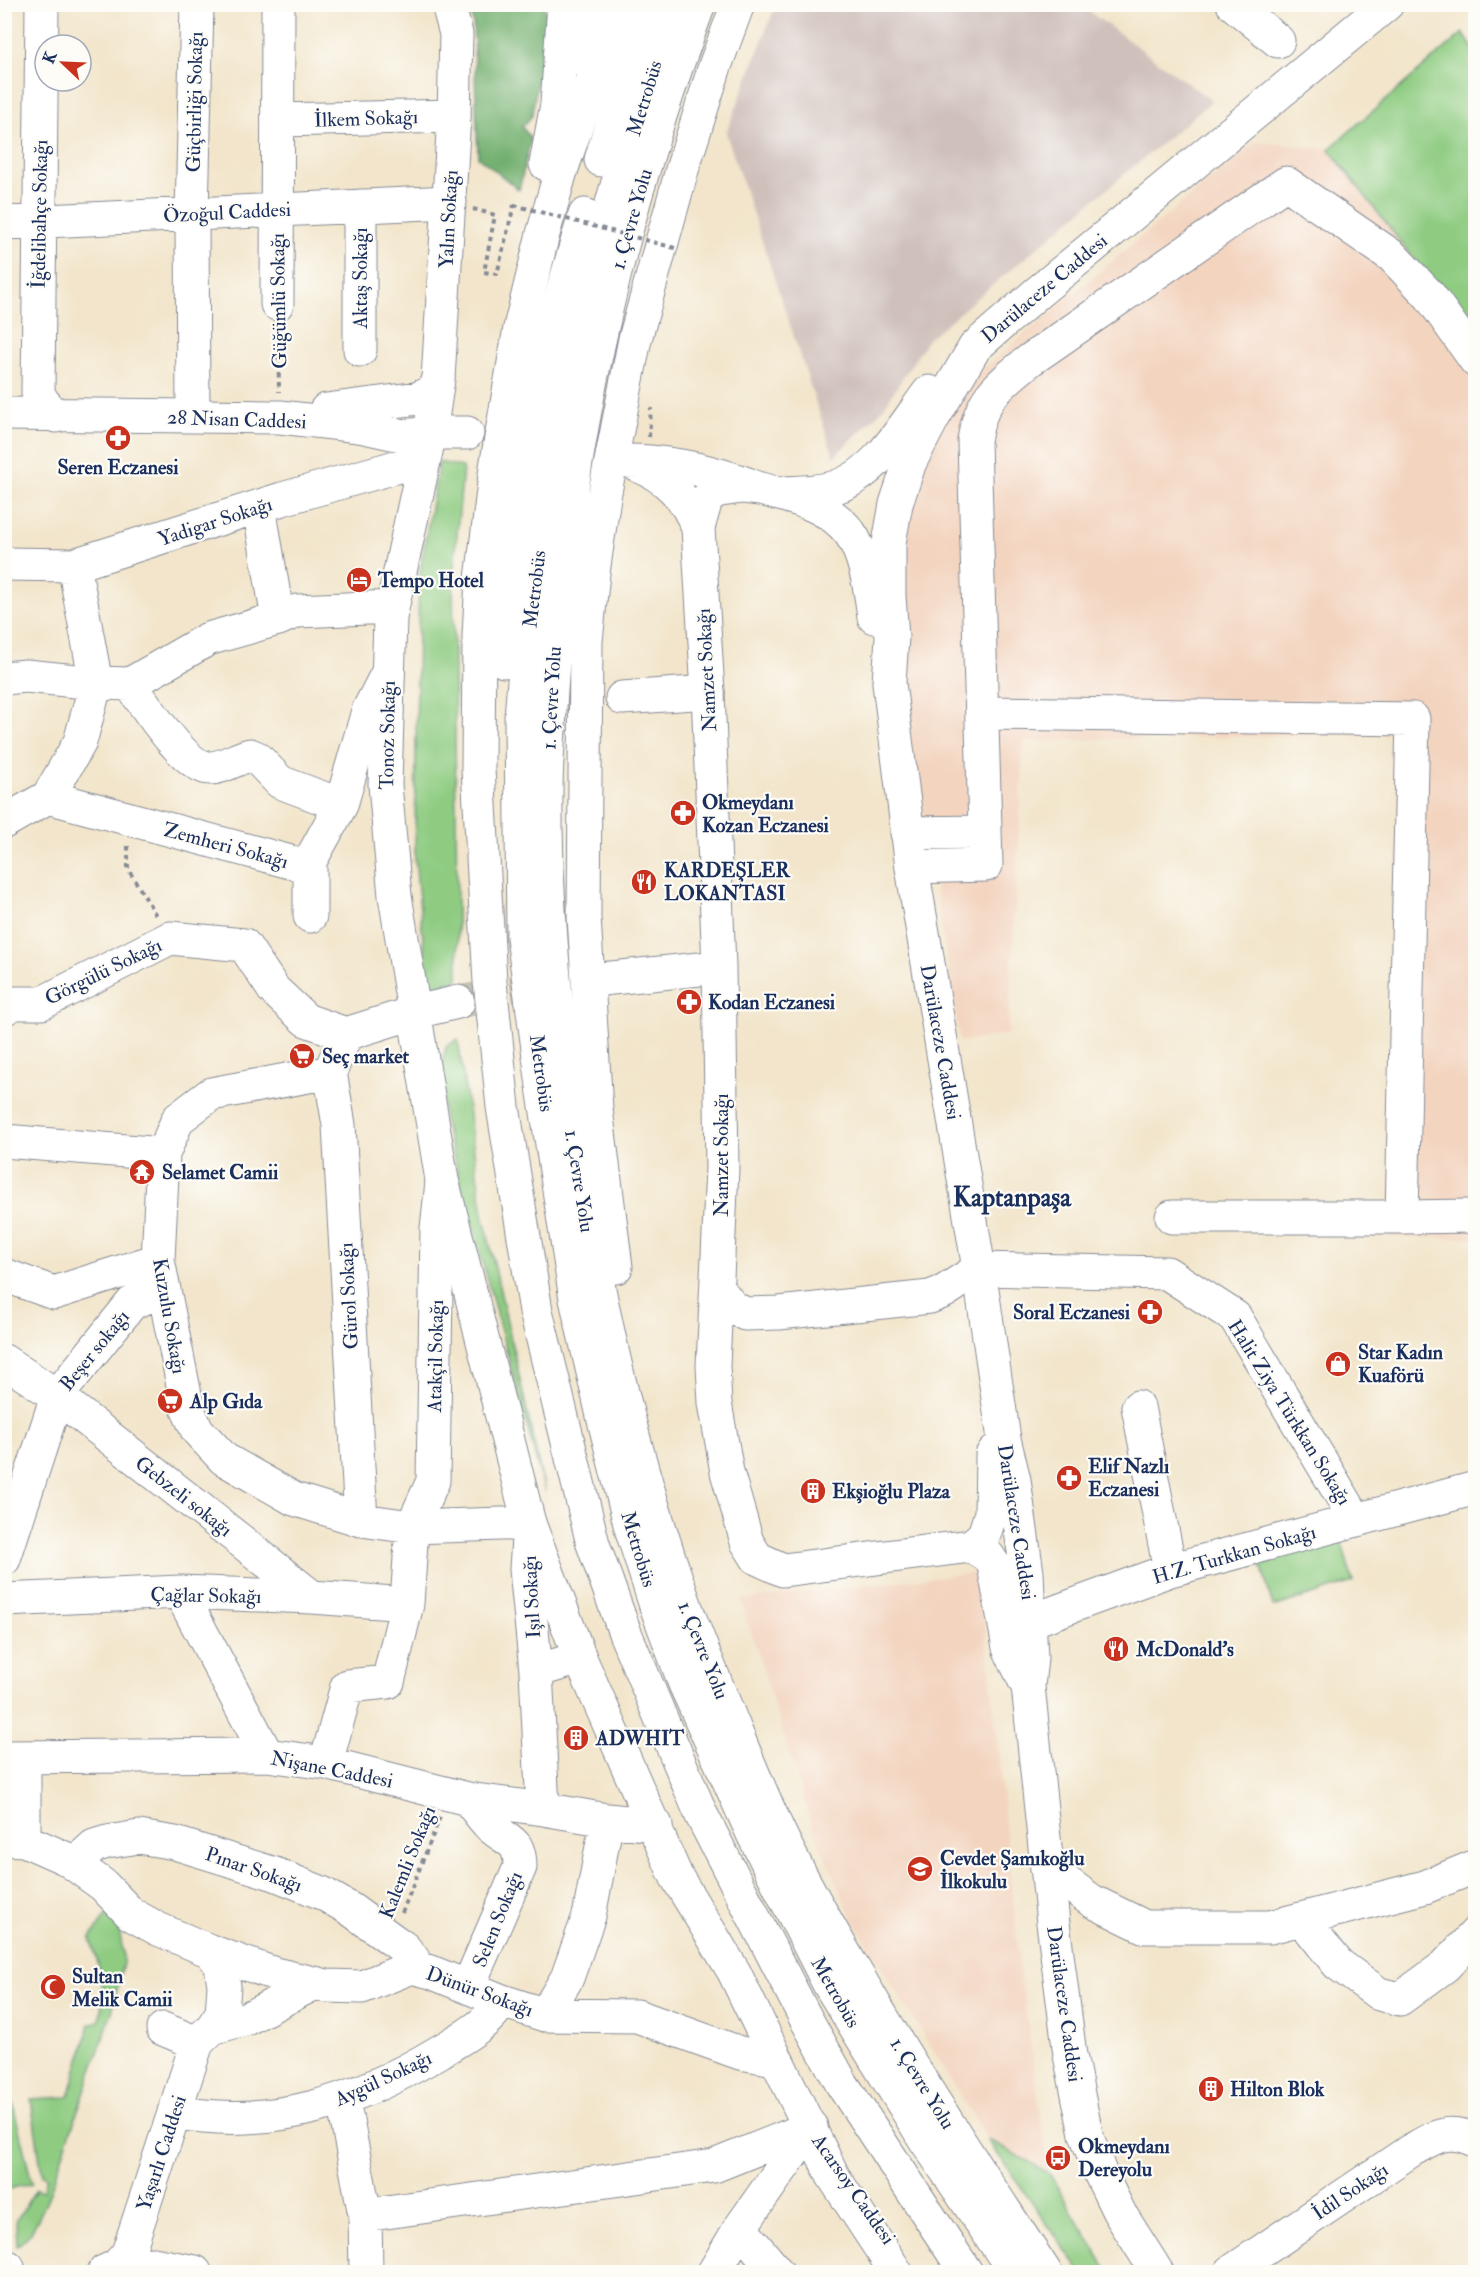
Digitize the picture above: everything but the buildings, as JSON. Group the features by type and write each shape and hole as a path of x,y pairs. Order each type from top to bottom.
{"main road":[{"name":"İğdelibahçe Sokağı","path":"42,4 38,393 56,416"},
{"name":"Güçbirliği Sokağı","path":"193,416 192,214 196,4"},
{"name":"Güğümlü Sokağı","path":"277,304 278,4"},
{"name":"Yalın Sokağı","path":"427,446 438,378 450,202 456,34 448,4"},
{"path":"543,234 542,201 546,161 557,104 564,4"},
{"path":"557,104 591,4"},
{"path":"618,4 583,105 543,234 520,328 495,478 482,579 477,692 478,770 494,1034 503,1107 536,1311 593,1544 625,1633 702,1816 772,1954 842,2084 966,2272"},
{"name":"Metrobüs","path":"648,4 637,35 546,351 520,467 510,545 503,680 502,763 517,1036 536,1167 570,1354 616,1545 669,1689 721,1802 797,1956 884,2102 964,2227 996,2272"},
{"name":"Metrobüs","path":"675,4 634,127 577,334 544,505 529,622 521,717 523,937 551,1137 576,1299 604,1420 631,1528 655,1603 685,1684 753,1834 829,1984 926,2141 1015,2272"},
{"name":"1. Çevre Yolu","path":"699,4 636,198 609,298 585,406 559,583 553,644 546,791 552,956 561,1049 586,1224 630,1423 660,1532 684,1602 777,1829 817,1906 899,2046 1045,2272"},
{"path":"660,1532 639,1378 614,1258 596,1109 584,917 586,641 604,497 635,339 682,170 715,66 738,4"},
{"path":"1233,4 1278,41"},
{"name":"Darülaceze Caddesi","path":"1158,2271 1119,2212 1101,2175 1086,2134 1070,2055 1028,1686 1031,1621 1027,1573 1014,1480 1004,1439 979,1269 912,867 889,683 892,638 889,543 896,504 910,462 975,347 1046,285 1387,4"},
{"name":"İlkem Sokağı","path":"278,120 454,116"},
{"path":"912,867 986,865 975,432 986,402 1001,383 1030,360 1286,183 1392,256 1430,297 1476,361"},
{"name":"Özoğul Caddesi","path":"4,222 450,202"},
{"name":"Aktaş Sokağı","path":"360,206 360,350"},
{"path":"770,491 837,487 869,467 949,369 975,347"},
{"path":"280,417 419,398 433,391 438,378"},
{"name":"28 Nisan Caddesi","path":"4,414 280,417 359,426 405,436 427,446 467,433"},
{"name":"Yadigar Sokağı","path":"4,564 74,565 259,507 427,446"},
{"name":"Tonoz Sokağı","path":"427,446 391,616 385,785 395,896 442,1180"},
{"name":"Namzet Sokağı","path":"698,528 688,505 659,474 626,461 674,464 770,491"},
{"name":"Namzet Sokağı","path":"770,491 735,488 714,491 706,500 698,528 708,692 719,968 722,1167 713,1366 715,1403 727,1472 747,1542 757,1558 783,1570 971,1546"},
{"path":"770,491 820,508 837,520 850,534 862,561 872,593 877,646 889,683"},
{"path":"259,507 278,619"},
{"path":"4,822 48,797 80,742 96,683 74,565"},
{"path":"4,678 26,676 130,684 208,639 278,619 297,611 391,616"},
{"name":"Zemheri Sokağı","path":"48,797 294,863 301,864 310,861 341,805 368,711 388,672"},
{"path":"130,684 174,743 195,765 215,768 250,755 257,758 280,782 341,805"},
{"path":"622,698 708,692"},
{"path":"983,713 1413,719 1402,1217"},
{"path":"907,833 985,832"},
{"path":"310,861 310,916"},
{"name":"Görgülü Sokağı","path":"4,1009 12,1002 42,1003 170,938 244,945 274,990 306,1020 346,1034"},
{"path":"592,980 719,968"},
{"path":"330,1072 346,1034 416,1012 458,1002"},
{"name":"Kuzulu Sokağı","path":"330,1072 211,1094 178,1119 163,1154 161,1275 188,1410 197,1430 224,1459 294,1499 361,1520 412,1527 530,1523"},
{"name":"Gürol Sokağı","path":"330,1072 339,1125 361,1520"},
{"path":"4,1140 163,1154"},
{"path":"442,1180 530,1523 580,1658 656,1825 676,1876 734,1972 811,2127"},
{"name":"Atakçil Sokağı","path":"412,1527 433,1481 437,1228 442,1180"},
{"path":"1172,1217 1476,1216"},
{"path":"718,1289 732,1307 745,1314 779,1313 930,1297 945,1292 979,1269"},
{"name":"Halit Ziya Türkkan Sokağı","path":"979,1269 1167,1273 1235,1317 1356,1520"},
{"path":"4,1275 54,1293 161,1275"},
{"name":"Beşer sokağı","path":"4,1561 57,1396 132,1303 161,1275"},
{"name":"Beşer sokağı","path":"4,1361 57,1396"},
{"name":"Gebzeli sokağı","path":"57,1396 312,1597"},
{"path":"1138,1407 1170,1570"},
{"path":"1004,1439 992,1455 993,1493 988,1525 984,1535 971,1546 988,1556 994,1565 1009,1648 1028,1686"},
{"name":"H.Z. Turkkan Sokağı","path":"1031,1621 1170,1570 1476,1488"},
{"name":"Işıl Sokağı","path":"530,1523 526,1569 536,1671 543,1809"},
{"path":"326,1763 347,1686 388,1682 407,1604 412,1527"},
{"path":"4,1561 61,1598"},
{"path":"180,1592 267,1755"},
{"name":"Çağlar Sokağı","path":"4,1600 180,1592 312,1597 407,1604"},
{"path":"536,1671 580,1658"},
{"name":"Nişane Caddesi","path":"14,1757 267,1755 326,1763 459,1797 607,1820 656,1825"},
{"path":"14,1757 14,1839"},
{"name":"Selen Sokağı","path":"459,1797 491,1827 510,1839 520,1852 520,1867 468,1987"},
{"path":"545,2015 567,1978 589,1916 607,1820"},
{"name":"Pınar Sokağı","path":"74,1864 94,1846 107,1842 139,1837 175,1843 276,1874 322,1893 350,1909 404,1948 413,1959 412,1967"},
{"name":"Dünür Sokağı","path":"14,1839 74,1864 103,1884 131,1914 158,1929 210,1951 275,1974 327,1986 362,1987 412,1967 545,2015 638,2016 741,2053 776,2059"},
{"path":"1047,1868 1092,1901 1145,1927 1270,1927 1425,1887 1476,1866"},
{"path":"1302,1919 1338,1964 1379,1994 1400,1999 1445,1966 1476,1933"},
{"name":"Yaşarlı Caddesi","path":"111,2269 128,2253 174,2112 205,2036 222,2013 224,1986 221,1965 210,1951"},
{"path":"163,2029 205,2036 248,2018 315,1983"},
{"name":"Aygül Sokağı","path":"174,2112 207,2118 264,2118 343,2100 408,2070 448,2046 486,2022 502,2001"},
{"path":"343,2100 365,2215 366,2272"},
{"path":"365,2215 714,2166 811,2127"},
{"path":"714,2272 740,2228 811,2127"},
{"name":"Acarsoy Caddesi","path":"811,2127 816,2144 833,2176 896,2272"},
{"name":"Acarsoy Caddesi","path":"811,2127 830,2150 912,2272"},
{"name":"İdil Sokağı","path":"1231,2272 1437,2135 1462,2134 1476,2141"},
{"path":"740,2228 777,2272"},
{"path":"111,2269 153,2264 195,2272"}],"path":[{"path":"450,202 495,215 484,272 497,274 514,205 675,248"},
{"name":"Güğümlü Sokağı","path":"277,304 280,417"},
{"path":"128,819 128,869 170,938"},
{"name":"Kalemli Sokağı","path":"392,1939 459,1797"}],"shaded area":[{"path":"776,5 1080,5 1212,101 928,339 882,410 834,457 726,133"},
{"path":"1255,142 1329,149 1475,339 1475,1238 1390,1237 1400,733 1024,741 1008,1034 960,1042 905,700 904,512 938,428 978,373"},
{"name":"Cevdet Şamıkoğlu İlkokulu","path":"980,1572 1020,1971 1049,2173 987,2139 850,1915 811,1822 741,1600"}],"green space":[{"path":"466,5 544,5 547,17 532,116 522,127 531,139 519,190 478,157 473,21"},
{"path":"1463,33 1476,53 1475,339 1329,149"},
{"path":"439,462 463,467 453,578 458,979 428,989 415,859 419,577"},
{"path":"458,1039 483,1214 545,1492 444,1122 440,1070 446,1047"},
{"path":"1339,1533 1353,1582 1273,1607 1259,1557"},
{"path":"108,1912 118,1924 123,1952 123,1963 112,2012 46,2203 31,2233 17,2246 16,2221 36,2189 43,2191 47,2177 42,2175 31,2099 69,2097 90,2024 99,2021 102,2000 101,1980 90,1939"},
{"path":"4,2068 32,2183 5,2190 4,2190"},
{"path":"987,2139 1049,2173 1103,2263 1111,2272 1081,2272"}],"tunnel":[{"path":"463,1001 592,980"}],"place":[{"name":"Seren Eczanesi","path":"118,438"},
{"name":"Tempo Hotel","path":"359,580"},
{"name":"Okmeydanı Kozan Eczanesi","path":"683,813"},
{"name":"KARDEŞLER LOKANTASI","path":"644,882"},
{"name":"Kodan Eczanesi","path":"689,1002"},
{"name":"Seç market","path":"302,1056"},
{"name":"Selamet Camii","path":"142,1172"},
{"name":"Soral Eczanesi","path":"1150,1312"},
{"name":"Star Kadın Kuaförü","path":"1338,1364"},
{"name":"Alp Gıda","path":"170,1401"},
{"name":"Elif Nazlı Eczanesi","path":"1069,1478"},
{"name":"Ekşioğlu Plaza","path":"813,1491"},
{"name":"McDonald's","path":"1116,1649"},
{"name":"ADWHIT","path":"576,1738"},
{"name":"Cevdet Şamıkoğlu İlkokulu","path":"920,1869"},
{"name":"Sultan Melik Camii","path":"53,1987"},
{"name":"Hilton Blok","path":"1211,2089"},
{"name":"Okmeydanı Dereyolu","path":"1058,2158"}],"district":[{"name":"Kaptanpaşa","path":"1012,1197"}]}
